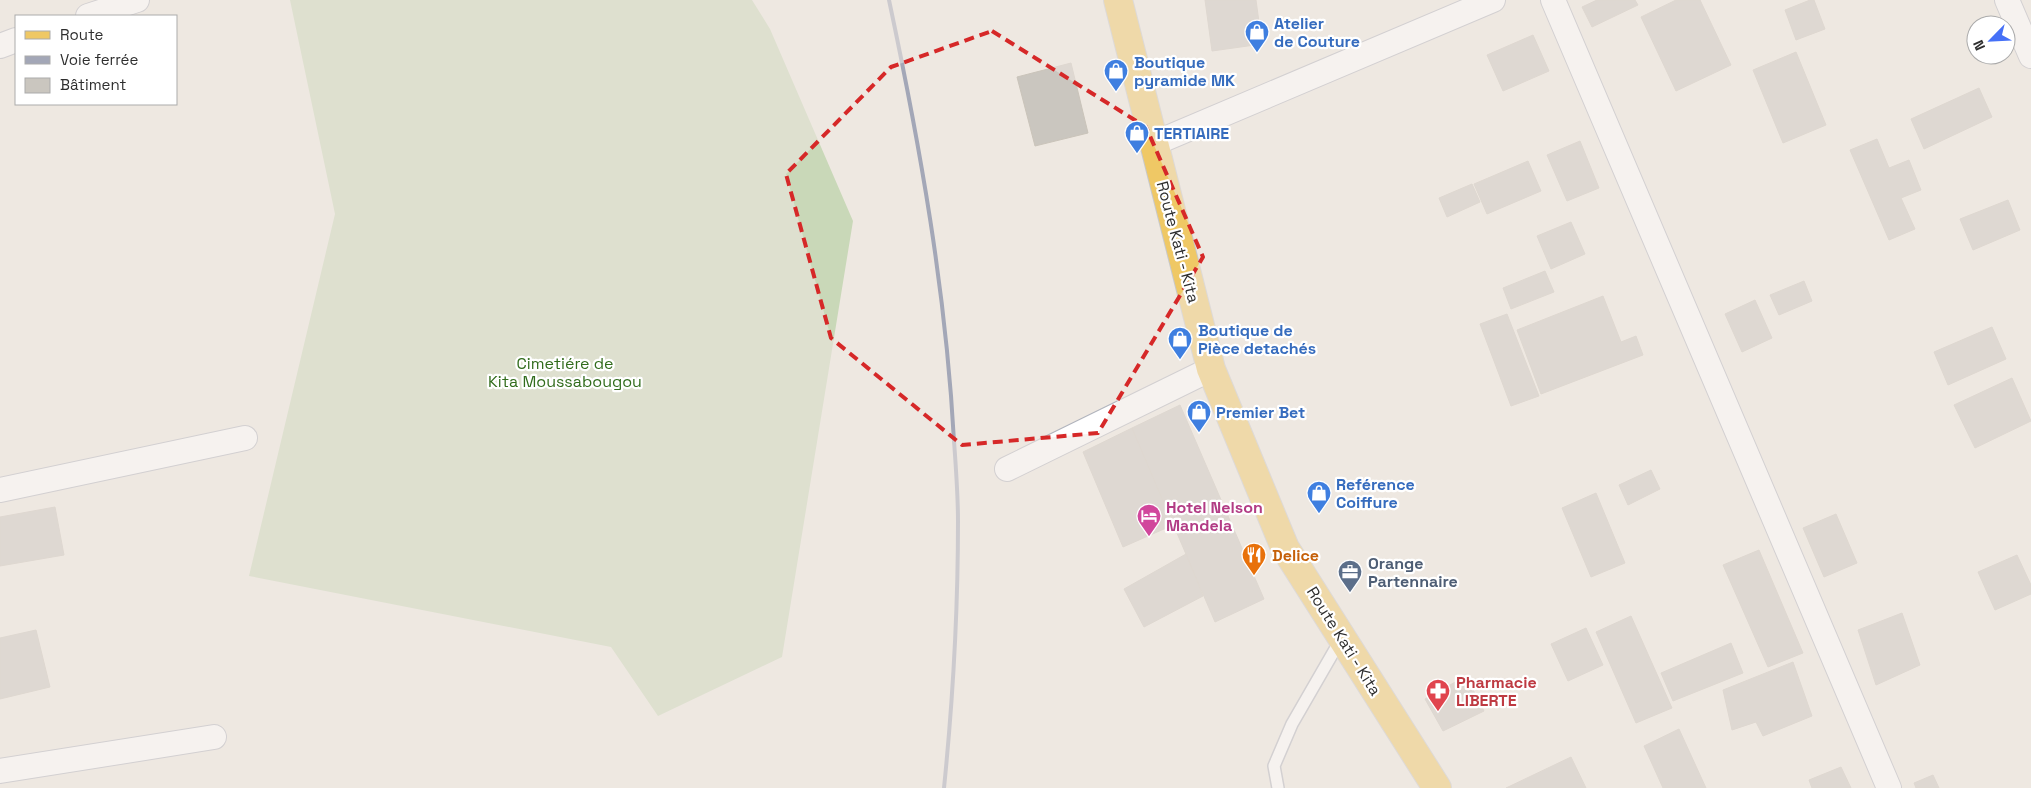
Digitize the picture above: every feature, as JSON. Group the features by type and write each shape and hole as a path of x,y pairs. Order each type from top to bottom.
{"main road":[{"name":"Route Kati - Kita","path":"1118,0 1211,369 1285,548 1437,788"}],"street":[{"path":"91,15 137,0"},
{"path":"1153,144 1493,0"},
{"path":"1553,0 1889,788"},
{"path":"2007,0 2031,56"},
{"path":"0,46 15,40"},
{"path":"1007,469 1211,369"},
{"path":"0,490 245,438"},
{"path":"0,771 214,736"}],"lane":[{"path":"1278,788 1274,766 1292,724 1342,638"}],"highlighted area":[{"path":"992,31 1146,127 1203,257 1098,433 962,445 831,338 786,174 891,67"}],"green space":[{"name":"Cimetiére de Kita Moussabougou","path":"290,0 752,0 770,29 853,221 782,657 658,716 611,647 249,576 335,214"}],"building":[{"path":"1205,0 1256,0 1262,44 1212,51"},
{"path":"1597,0 1635,0 1638,5 1592,27 1582,7"},
{"path":"1676,0 1700,0 1731,65 1676,91 1641,17"},
{"path":"1814,0 1825,29 1796,40 1785,10"},
{"path":"1533,35 1549,71 1503,91 1487,55"},
{"path":"1796,52 1826,125 1783,143 1753,70"},
{"path":"1071,63 1088,133 1035,146 1017,77"},
{"path":"1979,88 1992,117 1924,149 1911,119"},
{"path":"1877,139 1889,168 1909,160 1921,190 1901,198 1915,229 1889,240 1850,150"},
{"path":"1580,141 1599,188 1567,201 1547,155"},
{"path":"1528,161 1541,191 1487,214 1474,184"},
{"path":"1472,184 1480,202 1447,217 1439,198"},
{"path":"2008,200 2020,230 1973,250 1960,219"},
{"path":"1571,222 1585,254 1551,269 1537,236"},
{"path":"1545,271 1554,292 1511,309 1503,288"},
{"path":"1804,281 1812,301 1779,315 1770,295"},
{"path":"1603,296 1621,342 1636,336 1643,355 1541,394 1517,330"},
{"path":"1755,300 1772,338 1742,352 1725,314"},
{"path":"1507,314 1539,396 1511,406 1480,324"},
{"path":"1992,327 2006,359 1948,385 1934,352"},
{"path":"2012,378 2031,421 1975,448 1954,405"},
{"path":"1180,405 1264,599 1215,622 1132,428"},
{"path":"1132,428 1173,525 1123,547 1083,452"},
{"path":"1651,470 1660,489 1628,505 1619,485"},
{"path":"1596,493 1625,563 1591,577 1562,508"},
{"path":"55,507 64,555 0,566 0,517"},
{"path":"1836,514 1857,563 1824,577 1803,528"},
{"path":"1759,550 1803,653 1768,667 1723,565"},
{"path":"1186,554 1203,596 1144,627 1124,589"},
{"path":"2017,555 2031,585 2031,594 1995,610 1978,572"},
{"path":"1902,613 1920,665 1876,685 1858,630"},
{"path":"1631,616 1672,708 1636,723 1596,632"},
{"path":"1586,628 1603,665 1568,681 1551,644"},
{"path":"36,630 50,687 0,699 0,638"},
{"path":"1731,643 1743,673 1673,701 1661,673"},
{"path":"1793,662 1812,716 1763,736 1756,722 1732,730 1723,690"},
{"path":"1466,676 1484,711 1443,731 1425,699"},
{"path":"1679,729 1706,788 1663,788 1644,746"},
{"path":"1571,757 1586,788 1506,788"},
{"path":"1841,767 1851,788 1812,788 1809,780"},
{"path":"1933,775 1939,788 1916,788 1914,783"}],"railway":[{"path":"889,0 930,219 945,330 950,385 957,491 958,554 950,721 944,788"}],"place":[{"name":"Atelier de Couture","path":"1257,53"},
{"name":"Boutique pyramide MK","path":"1116,92"},
{"name":"TERTIAIRE","path":"1137,154"},
{"name":"Boutique de Pièce detachés","path":"1180,360"},
{"name":"Premier Bet","path":"1199,433"},
{"name":"Reférence Coiffure","path":"1319,514"},
{"name":"Hotel Nelson Mandela","path":"1149,537"},
{"name":"Delice","path":"1254,576"},
{"name":"Orange Partennaire","path":"1350,593"},
{"name":"Pharmacie LIBERTE","path":"1438,712"}]}
